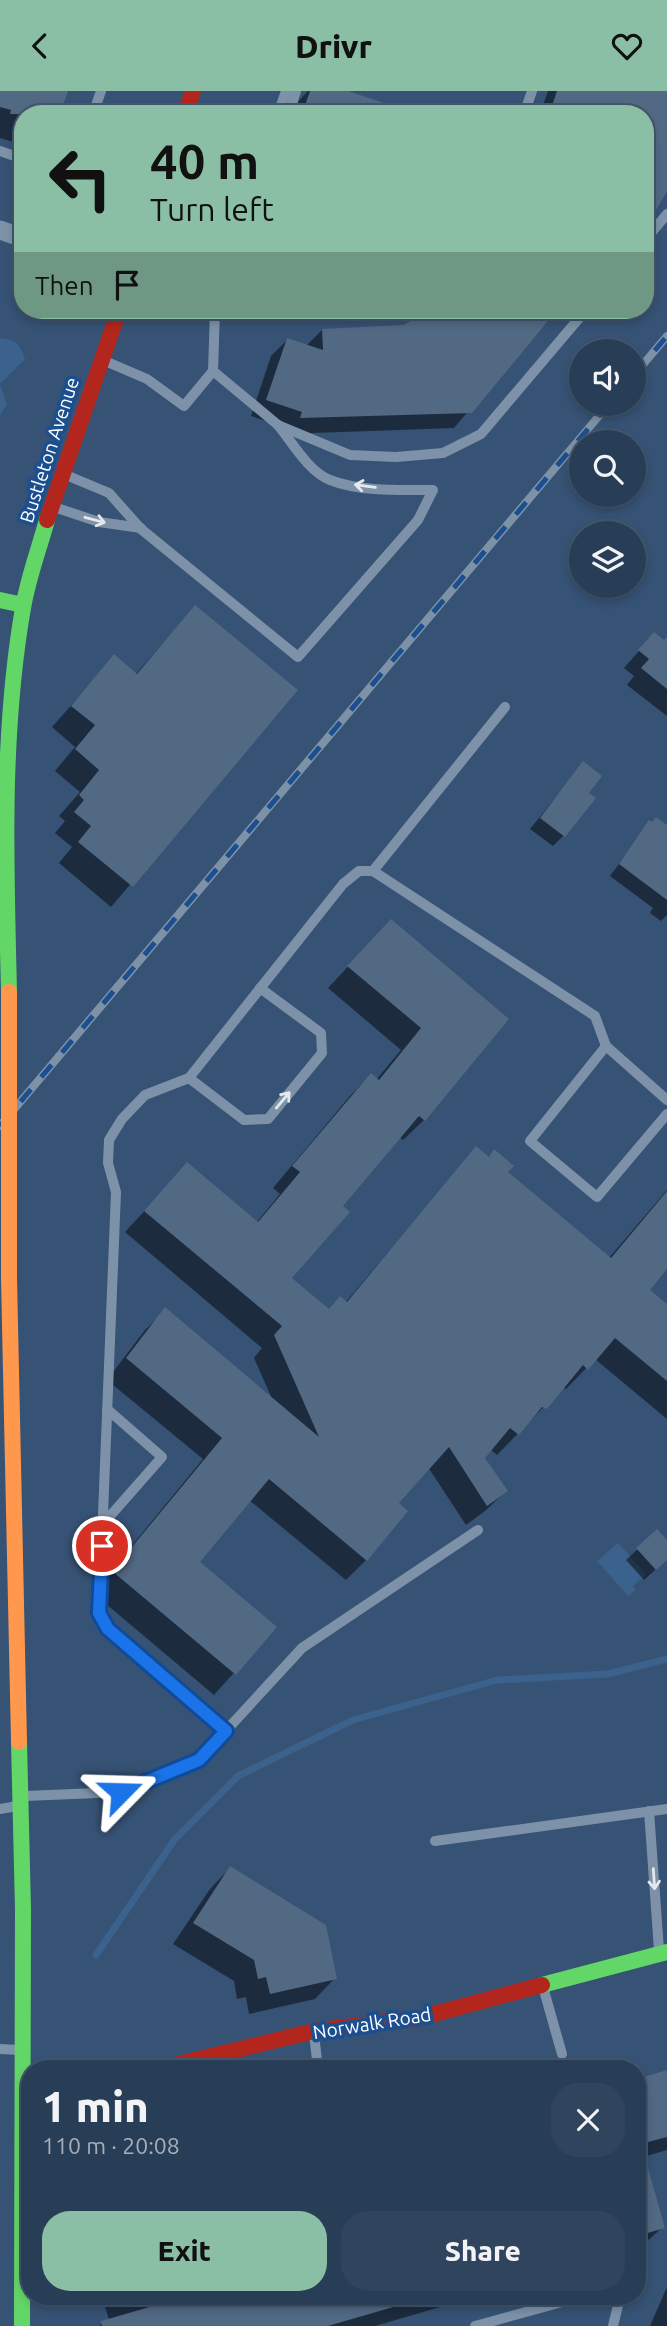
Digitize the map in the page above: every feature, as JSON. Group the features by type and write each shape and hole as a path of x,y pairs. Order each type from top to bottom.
{"main road":[{"name":"Bustleton Avenue","path":"24,2060 16,1840 21,1801 14,1729 18,1610 9,1278 9,992 2,792 23,605 61,473 116,319"},
{"path":"0,600 23,605"},
{"name":"Norwalk Road","path":"203,2060 314,2031 419,2018 663,1953"},
{"name":"Bustleton Avenue","path":"22,2305 22,2326"}],"lane":[{"path":"654,229 667,214"},
{"path":"101,360 147,379 184,406 213,371 215,319"},
{"path":"278,425 350,455 396,457 443,453 481,434 578,319"},
{"path":"61,473 109,493 141,529 298,657 418,520 433,490 396,490 329,480 309,463 278,425 213,371"},
{"path":"51,506 99,522 141,529"},
{"path":"373,871 505,707"},
{"path":"226,1731 108,1629 99,1613 116,1192 108,1163 109,1140 122,1119 145,1095 189,1078 343,884 359,871 373,871 595,1016 606,1047 667,1100"},
{"path":"189,1078 244,1120 268,1119 322,1053 321,1034 260,988"},
{"path":"606,1047 530,1141 597,1197 667,1114"},
{"path":"103,1524 162,1457 107,1409"},
{"path":"0,1809 21,1801 121,1792 199,1760 302,1648 478,1529"},
{"path":"0,1610 18,1610"},
{"path":"435,1841 667,1809"},
{"path":"649,1811 663,1953"},
{"path":"542,1984 562,2054"},
{"path":"314,2031 317,2060"},
{"path":"0,2049 24,2050"},
{"path":"475,2326 551,2305"},
{"path":"613,2326 618,2305"}],"water":[{"path":"0,338 17,343 25,359 0,384"},
{"path":"0,384 7,404 0,416"},
{"path":"618,1543 646,1574 633,1586 636,1590 628,1596 597,1561"}],"building":[{"path":"0,91 68,91 63,105 14,105 14,114 10,114 11,110 0,107"},
{"path":"310,91 348,91 390,105 305,105"},
{"path":"557,91 667,91 667,191 654,214 654,105 552,105"},
{"path":"415,319 550,319 472,413 300,418 302,412 266,400 287,338 323,350 322,329 403,325"},
{"path":"195,605 298,690 133,887 78,842 91,826 74,812 84,800 79,795 99,770 75,749 95,725 71,706 114,654 137,674"},
{"path":"654,632 664,640 667,637 667,689 641,668 649,659 638,650"},
{"path":"583,761 602,776 589,793 596,798 565,837 540,818"},
{"path":"656,817 667,825 667,900 619,864 649,820 652,822"},
{"path":"391,919 509,1019 425,1121 419,1116 343,1206 350,1212 292,1278 329,1309 340,1296 347,1302 476,1146 489,1157 494,1149 514,1166 508,1172 611,1258 667,1191 667,1269 650,1290 667,1304 667,1381 615,1338 588,1370 583,1365 547,1409 542,1407 519,1435 510,1428 485,1458 508,1491 487,1506 449,1447 399,1503 408,1511 367,1561 269,1479 200,1562 277,1627 236,1675 112,1571 222,1438 126,1358 165,1307 319,1437 274,1335 282,1326 144,1211 187,1162 258,1222 300,1172 292,1166 371,1073 379,1080 421,1028 347,966"},
{"path":"657,1529 667,1540 667,1560 656,1570 636,1548"},
{"path":"230,1866 326,1925 337,1979 270,1994 266,1977 258,1979 254,1960 193,1923"},
{"path":"667,2070 667,2137 646,2143 646,2076"},
{"path":"646,2161 665,2228 646,2233"},
{"path":"157,2305 400,2305 328,2326 102,2326 101,2321"}],"waterway":[{"path":"96,1955 175,1839 238,1776 353,1720 497,1680 608,1674 667,1659"}],"railway":[{"path":"646,361 667,336"},
{"path":"0,1126 599,416"}],"traffic: fast":[{"path":"9,992 7,799 11,703 25,597 47,520"},
{"path":"0,600 23,605"},
{"path":"19,1742 23,2060"},
{"path":"542,1985 667,1952"},
{"path":"22,2305 22,2326"}],"traffic: slow":[{"path":"9,992 9,1278"},
{"path":"9,1278 19,1742"}],"traffic: jam":[{"path":"188,105 193,91"},
{"path":"47,520 116,319"},
{"path":"195,2060 314,2031 419,2018 542,1985"}],"route":[{"path":"102,1546 99,1613 108,1629 226,1731 199,1760 121,1792"}]}
